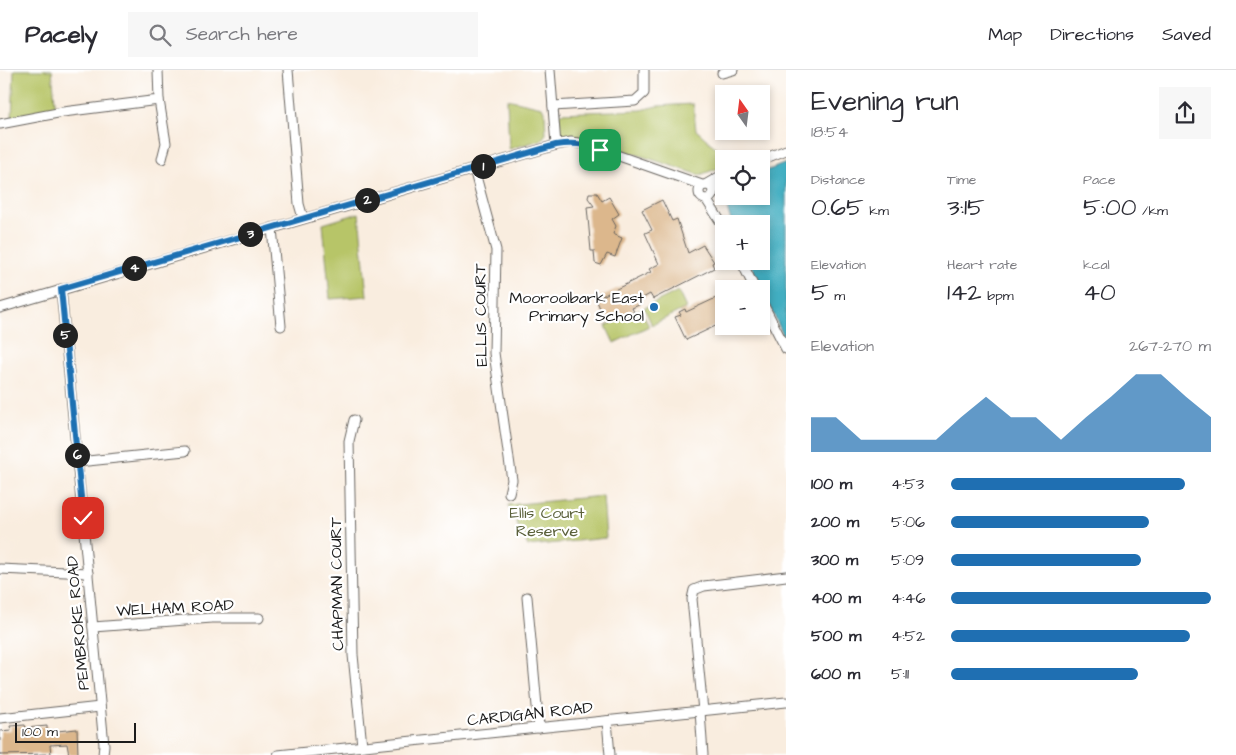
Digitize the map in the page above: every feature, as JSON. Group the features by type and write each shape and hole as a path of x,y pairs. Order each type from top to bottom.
{"street":[{"path":"158,70 159,100 166,143 162,159"},
{"path":"288,70 299,204 303,218"},
{"path":"550,70 556,145"},
{"path":"553,106 635,100 644,93 644,70"},
{"path":"722,73 733,70"},
{"path":"0,124 63,112 159,100"},
{"path":"0,308 303,218 571,142 585,144 683,180 706,191 718,215"},
{"path":"770,156 786,150"},
{"name":"ELLIS COURT","path":"474,169 496,250 494,353 512,480 509,493"},
{"path":"706,191 715,182"},
{"path":"706,191 715,186"},
{"path":"272,228 281,326"},
{"name":"PEMBROKE ROAD","path":"61,289 100,707 104,745 107,755"},
{"path":"770,318 786,349"},
{"name":"CHAPMAN COURT","path":"354,420 349,442 353,655 362,746"},
{"path":"78,462 185,451"},
{"path":"0,569 88,573"},
{"path":"703,755 702,711 692,599 694,590 704,586 786,576"},
{"path":"528,598 539,728"},
{"name":"WELHAM ROAD","path":"93,627 212,618 259,618"},
{"name":"CARDIGAN ROAD","path":"278,755 786,702"},
{"path":"0,718 100,707"},
{"path":"607,721 610,755"},
{"name":"PEMBROKE ROAD","path":"103,755 104,745"}],"green space":[{"path":"14,70 52,70 56,112 12,119"},
{"path":"507,99 542,107 545,113 546,134 541,140 509,149"},
{"path":"693,104 696,130 719,150 715,150 715,169 700,175 575,136 561,137 559,113 641,110 657,106"},
{"path":"359,213 367,296 330,299 323,224"},
{"path":"678,291 686,308 652,325 644,308"},
{"path":"640,309 649,326 614,343 606,326"},
{"name":"Ellis Court Reserve","path":"603,496 606,538 528,546 508,505"}],"water":[{"path":"786,163 786,342 770,307 770,280 758,280 753,270 770,270 770,215 729,215 726,205 770,205 770,169"}],"building":[{"path":"589,193 597,193 602,201 609,197 619,214 612,219 616,226 613,234 622,238 615,257 607,254 601,265 595,263 594,251 591,251 587,207 594,206 588,198"},
{"path":"662,200 672,221 677,219 688,253 703,245 714,262 712,263 714,268 653,299 650,294 639,300 641,304 632,308 634,312 618,319 616,315 605,320 596,299 651,272 649,269 659,264 645,233 652,230 642,210"},
{"path":"715,298 715,326 686,340 675,317 681,315 679,312 685,309 686,312"},
{"path":"25,725 26,728 47,726 47,732 77,729 78,755 69,755 67,744 50,745 51,754 0,755 0,731 11,730 10,726"}],"place":[{"name":"Mooroolbark East Primary School","path":"654,307"}],"route":[{"path":"83,518 61,289 556,145 571,142 585,144 600,150"}]}
